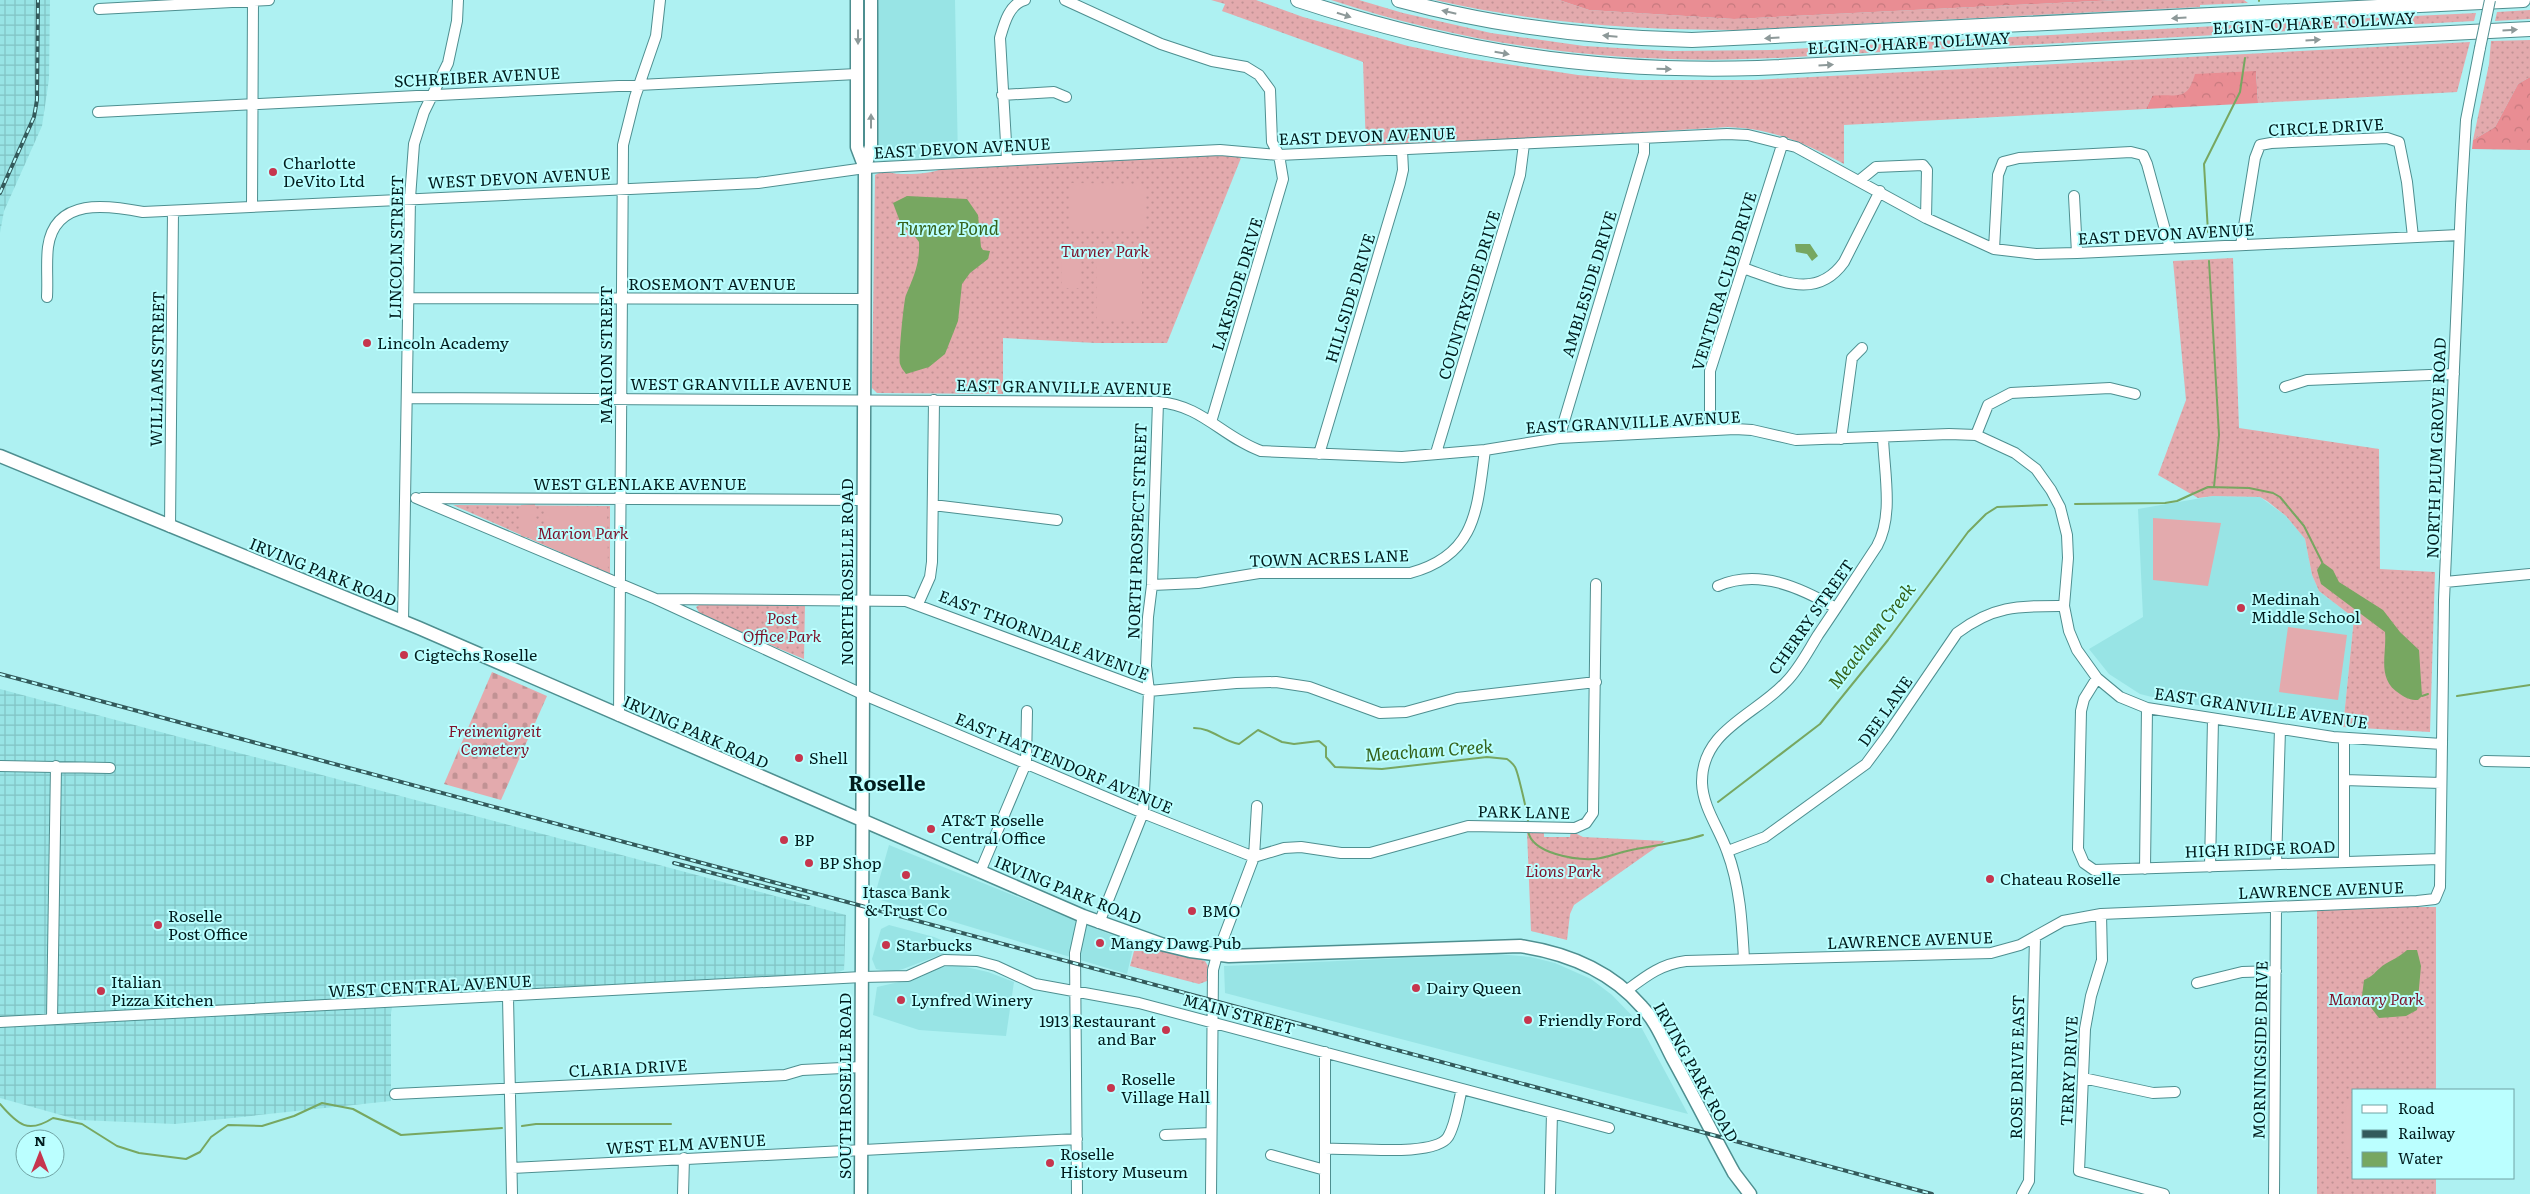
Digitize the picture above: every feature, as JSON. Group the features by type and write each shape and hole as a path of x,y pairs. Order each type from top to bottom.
{"highway":[{"name":"ELGIN-O'HARE TOLLWAY","path":"1298,0 1392,30 1510,54 1597,65 1698,70 2530,30"},
{"name":"ELGIN-O'HARE TOLLWAY","path":"1398,0 1468,16 1542,29 1615,37 1692,40 2522,0"}],"main road":[{"name":"NORTH ROSELLE ROAD","path":"857,0 857,147 865,168"},
{"name":"NORTH ROSELLE ROAD","path":"862,977 865,168 871,146 871,0"},
{"name":"IRVING PARK ROAD","path":"0,456 403,622 1099,923 1161,944 1216,955 1520,946 1552,951 1581,961 1605,975 1626,991 1650,1018 1721,1150 1750,1194"},
{"name":"SOUTH ROSELLE ROAD","path":"861,1194 862,977"}],"street":[{"path":"252,207 253,0"},
{"path":"99,9 151,3 269,0"},
{"name":"LINCOLN STREET","path":"403,622 411,498 407,398 410,198 414,144 424,112 448,63 457,21 458,0"},
{"name":"MARION STREET","path":"619,716 620,399 624,135 656,36 660,0"},
{"path":"1007,160 1000,38 1006,19 1019,2 1024,0"},
{"name":"LAKESIDE DRIVE","path":"1065,0 1161,44 1204,58 1253,70 1266,82 1270,90 1272,142 1283,168 1281,190 1211,422"},
{"name":"NORTH PLUM GROVE ROAD","path":"2435,899 2440,888 2445,582 2459,235 2466,120 2490,0"},
{"name":"SCHREIBER AVENUE","path":"98,112 641,83 857,74"},
{"path":"1002,95 1054,92 1066,97"},
{"name":"EAST DEVON AVENUE","path":"865,168 1220,150 1279,155 1726,134 1748,135 1783,142 1860,180 1926,218 1994,249 2036,254 2077,253 2459,235"},
{"name":"AMBLESIDE DRIVE","path":"1559,438 1644,153 1644,138"},
{"name":"CIRCLE DRIVE","path":"2241,245 2255,158 2260,145 2271,143 2387,138 2399,142 2407,182 2414,237"},
{"name":"VENTURA CLUB DRIVE","path":"1710,430 1710,371 1783,142"},
{"name":"COUNTRYSIDE DRIVE","path":"1436,453 1520,175 1524,144"},
{"name":"HILLSIDE DRIVE","path":"1319,454 1400,183 1403,170 1402,150"},
{"path":"1994,249 1998,174 2003,162 2019,158 2130,152 2143,156 2147,164 2170,248"},
{"path":"1860,180 1876,167 1923,165 1927,170 1926,218"},
{"name":"WEST DEVON AVENUE","path":"47,297 50,240 56,228 70,213 96,206 117,207 143,212 173,211 410,198 758,183 865,168"},
{"path":"1742,268 1801,285 1825,280 1837,272 1844,262 1880,191"},
{"path":"2074,196 2077,253"},
{"name":"WILLIAMS STREET","path":"170,527 173,211"},
{"name":"ROSEMONT AVENUE","path":"409,298 864,300"},
{"path":"1841,438 1852,358 1862,348"},
{"path":"2285,387 2307,380 2454,374"},
{"path":"1976,435 1988,406 2011,393 2110,388 2135,394"},
{"name":"WEST GRANVILLE AVENUE","path":"407,398 864,400"},
{"name":"EAST GRANVILLE AVENUE","path":"864,400 1158,402 1184,406 1260,451 1402,457 1485,450 1559,438 1710,430 1752,430 1796,440 1976,435 2004,447 2024,460 2042,477 2058,504 2067,535 2068,558 2064,606 2069,631 2076,650 2097,678 2120,697 2147,708 2280,729 2344,738 2442,744"},
{"path":"918,604 931,569 934,400"},
{"name":"NORTH PROSPECT STREET","path":"1099,923 1143,813 1149,692 1146,657 1152,585 1158,402"},
{"name":"CHERRY STREET","path":"1744,959 1739,895 1728,851 1704,801 1702,782 1709,754 1727,728 1786,682 1877,546 1885,528 1883,437"},
{"name":"TOWN ACRES LANE","path":"1152,585 1198,583 1259,573 1410,573 1427,568 1458,548 1469,532 1478,504 1485,450"},
{"name":"WEST GLENLAKE AVENUE","path":"411,498 863,500"},
{"name":"EAST HATTENDORF AVENUE","path":"411,498 656,599 863,694 1143,813 1254,857"},
{"path":"933,505 1057,520"},
{"path":"2445,582 2530,574"},
{"path":"1718,586 1740,579 1769,580 1804,591 1836,608"},
{"name":"PARK LANE","path":"1254,857 1284,848 1301,847 1341,853 1370,853 1468,826 1575,828 1586,823 1593,813 1596,584"},
{"name":"EAST THORNDALE AVENUE","path":"656,599 906,601 1149,692 1236,683 1276,682 1308,687 1371,711 1390,714 1458,698 1596,682"},
{"name":"DEE LANE","path":"1728,851 1765,837 1866,764 1957,632 1972,621 2001,609 2064,606"},
{"name":"HIGH RIDGE ROAD","path":"2097,678 2084,699 2080,711 2078,849 2084,863 2098,870 2439,859"},
{"path":"2145,869 2147,708"},
{"path":"980,872 1026,763 1027,711"},
{"path":"2210,867 2213,719"},
{"path":"2276,864 2280,729"},
{"path":"2344,738 2344,861"},
{"path":"2485,761 2530,762"},
{"path":"0,766 110,768"},
{"path":"52,1019 56,766"},
{"path":"2344,780 2441,783"},
{"path":"1211,1194 1211,1023 1213,970 1216,955 1254,857 1257,806"},
{"name":"LAWRENCE AVENUE","path":"1626,991 1654,970 1674,962 1991,953 2006,950 2035,938 2063,921 2101,914 2435,899"},
{"name":"MORNINGSIDE DRIVE","path":"2274,1194 2276,907"},
{"name":"TERRY DRIVE","path":"2101,914 2103,951 2087,1014 2079,1171 2164,1194"},
{"path":"1077,1194 1076,963 1083,916"},
{"name":"ROSE DRIVE EAST","path":"2022,1194 2029,1181 2035,938"},
{"name":"MAIN STREET","path":"862,977 908,976 944,960 959,959 996,966 1035,984 1139,1004 1609,1128"},
{"path":"2197,983 2242,972 2276,971"},
{"name":"WEST CENTRAL AVENUE","path":"0,1022 508,997 862,977"},
{"path":"508,997 512,1194"},
{"path":"1325,1052 1325,1194"},
{"name":"CLARIA DRIVE","path":"396,1094 785,1075 802,1070 862,1067"},
{"path":"2083,1078 2152,1092 2174,1092"},
{"path":"1325,1149 1350,1148 1367,1151 1437,1146 1450,1134 1462,1089"},
{"path":"1550,1194 1552,1113"},
{"path":"1165,1135 1211,1133"},
{"name":"WEST ELM AVENUE","path":"512,1168 1077,1139"},
{"path":"1271,1155 1325,1170"},
{"path":"683,1194 684,1158"}],"shaded area":[{"path":"0,0 50,0 49,79 42,126 4,211 0,233"},
{"path":"879,0 955,0 958,162 868,165"},
{"name":"Medinah Middle School","path":"2213,496 2260,497 2286,516 2305,539 2312,575 2319,591 2354,618 2343,727 2164,700 2140,694 2109,674 2089,649 2143,617 2138,509"},
{"path":"0,689 846,915 844,970 828,976 394,996 391,1013 391,1101 175,1124 79,1120 0,1098"},
{"path":"889,845 1134,944 1127,974 874,898"},
{"path":"889,925 946,942 950,951 891,972 876,969 872,959 881,929"},
{"path":"1497,954 1531,957 1555,963 1591,979 1612,995 1639,1023 1688,1114 1225,993 1224,966"},
{"path":"957,965 988,972 1014,982 1006,1036 919,1030 873,1015 877,987 921,977 938,968"}],"green space":[{"path":"1211,0 1256,0 1303,17 1408,46 1466,58 1578,75 1637,80 1754,80 2470,42 2457,92 2258,103 2256,71 2191,89 2182,96 2152,96 2146,109 1844,125 1844,164 1788,138 1745,128 1728,127 1366,149 1363,62 1222,11 1225,4"},
{"path":"1331,0 1359,0 1403,13 1491,33 1584,46 1671,51 1772,50 2253,24 2258,29 2253,33 1794,57 1701,60 1627,57 1541,49 1456,34 1372,13"},
{"path":"1435,0 1559,0 1589,10 1734,19 2117,0 2244,0 2248,3 1738,30 1700,30 1623,27 1548,20"},
{"path":"1559,0 2116,0 1734,19 1589,10"},
{"path":"2530,10 2530,19 2495,21 2497,12"},
{"path":"2476,13 2474,21 2271,32 2268,28 2270,23"},
{"path":"2530,40 2530,77 2518,84 2495,127 2473,140 2489,64 2491,41"},
{"path":"2256,71 2258,103 2146,109 2152,96 2180,95 2184,93 2192,83 2195,74"},
{"path":"2530,77 2530,150 2472,149 2473,140 2495,127 2518,84"},
{"name":"Turner Park","path":"1230,154 1241,158 1167,343 1096,343 1003,338 1003,394 877,393 872,388 875,175 885,172 901,174 923,173 943,168"},
{"path":"1070,183 1144,184 1144,231 1069,230"},
{"path":"1142,246 1142,320 1097,320 1096,247"},
{"path":"2233,258 2239,428 2379,449 2380,569 2435,572 2430,732 2343,727 2354,618 2319,591 2312,575 2305,539 2286,516 2260,497 2213,496 2198,498 2158,475 2186,400 2173,261"},
{"path":"1079,259 1079,288 1062,288 1061,260"},
{"path":"535,504 536,537 521,537 521,505"},
{"name":"Marion Park","path":"453,505 610,506 610,574"},
{"name":"Marion Park","path":"545,506 607,507 608,571 545,545"},
{"path":"2153,518 2221,523 2208,586 2153,580"},
{"name":"Post Office Park","path":"702,603 805,604 804,659 701,616 696,607"},
{"path":"2288,627 2347,635 2338,700 2279,692"},
{"name":"Freinenigreit Cemetery","path":"492,672 547,696 501,800 444,784"},
{"name":"Lions Park","path":"1544,828 1544,837 1570,837 1571,831 1583,837 1665,841 1574,905 1570,914 1567,940 1531,931 1527,832"},
{"name":"Manary Park","path":"2317,907 2436,907 2436,1089 2352,1089 2352,1179 2436,1179 2436,1194 2317,1194"},
{"path":"1136,944 1205,961 1208,966 1207,981 1199,984 1130,966"},
{"path":"2352,1102 2352,1159 2344,1155 2346,1107"}],"water":[{"name":"Turner Pond","path":"907,196 967,199 978,215 981,247 983,250 990,251 988,259 970,273 962,284 958,321 945,354 929,367 906,374 900,364 902,329 905,299 917,263 919,242 913,234 902,227 893,203"},
{"path":"1795,244 1810,244 1818,256 1812,261 1807,254 1796,252"},
{"path":"2322,562 2333,570 2339,582 2383,610 2400,632 2419,650 2422,696 2418,700 2402,695 2388,681 2384,666 2385,632 2321,584 2317,570"},
{"path":"2407,950 2417,950 2421,966 2417,1010 2406,1016 2379,1018 2362,996 2364,980"}],"waterway":[{"path":"2208,232 2204,164 2240,92 2245,58"},
{"path":"2209,261 2219,435 2214,487"},
{"path":"2075,504 2165,503 2177,501 2208,487 2249,488 2273,493 2280,497 2304,526 2322,562"},
{"name":"Meacham Creek","path":"1718,802 1820,724 1888,640 1968,532 1986,514 1997,507 2047,505"},
{"name":"Meacham Creek","path":"2457,696 2530,685"},
{"name":"Meacham Creek","path":"2422,696 2428,694"},
{"name":"Meacham Creek","path":"1194,728 1212,732 1239,744 1258,730 1282,742 1294,744 1319,741 1326,747 1326,757 1335,767 1382,769 1487,757 1507,759 1515,767 1528,821"},
{"name":"Meacham Creek","path":"1528,831 1531,839 1546,850 1566,857 1586,859 1605,857 1703,835"},
{"path":"0,1104 12,1117 24,1125 37,1126 53,1118 82,1124 117,1146 139,1153 186,1159 200,1152 211,1137 228,1125 262,1126 294,1116 322,1103 353,1109 401,1135 502,1128"},
{"path":"522,1126 536,1124 671,1124"}],"railway":[{"path":"0,193 34,117 37,100 38,0"},
{"path":"0,674 1932,1194"},
{"path":"674,863 808,898"}],"place":[{"name":"Charlotte DeVito Ltd","path":"273,172"},
{"name":"Lincoln Academy","path":"367,343"},
{"name":"Medinah Middle School","path":"2241,608"},
{"name":"Cigtechs Roselle","path":"404,655"},
{"name":"Shell","path":"799,758"},
{"name":"AT&T Roselle Central Office","path":"931,829"},
{"name":"BP","path":"784,840"},
{"name":"BP Shop","path":"809,863"},
{"name":"Itasca Bank & Trust Co","path":"906,875"},
{"name":"Chateau Roselle","path":"1990,879"},
{"name":"BMO","path":"1192,911"},
{"name":"Roselle Post Office","path":"158,925"},
{"name":"Mangy Dawg Pub","path":"1100,943"},
{"name":"Starbucks","path":"886,945"},
{"name":"Dairy Queen","path":"1416,988"},
{"name":"Italian Pizza Kitchen","path":"101,991"},
{"name":"Lynfred Winery","path":"901,1000"},
{"name":"Friendly Ford","path":"1528,1020"},
{"name":"1913 Restaurant and Bar","path":"1166,1030"},
{"name":"Roselle Village Hall","path":"1111,1088"},
{"name":"Roselle History Museum","path":"1050,1163"}],"district":[{"name":"Roselle","path":"887,784"}]}
